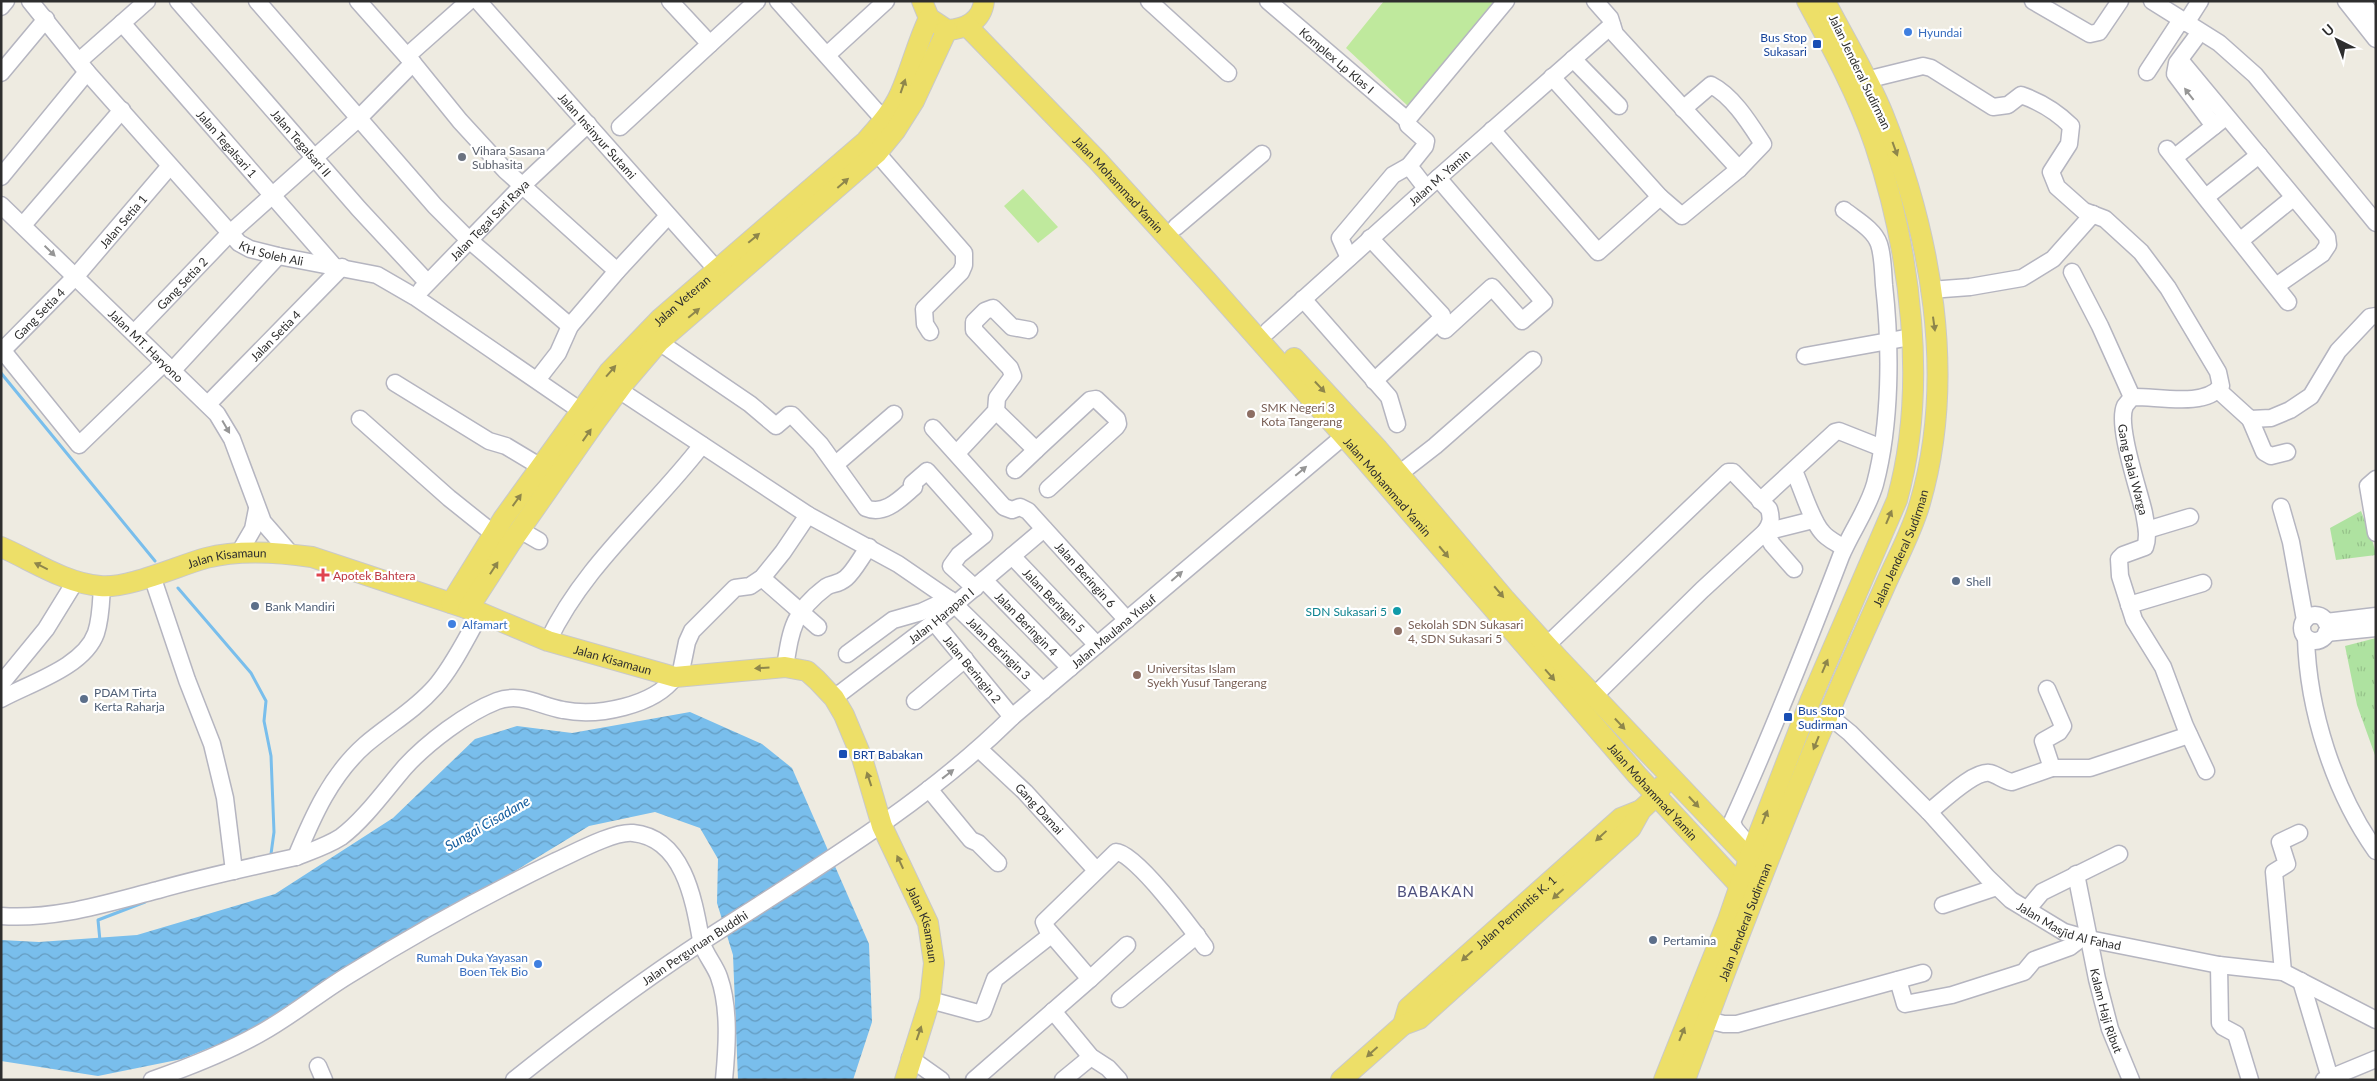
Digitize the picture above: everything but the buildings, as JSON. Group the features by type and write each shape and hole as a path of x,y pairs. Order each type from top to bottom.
{"main road":[{"name":"Jalan Jenderal Sudirman","path":"1664,1080 1804,718 1897,500 1905,468 1911,419 1911,337 1910,296 1904,262 1892,206 1875,145 1860,107 1807,1"},
{"name":"Jalan Jenderal Sudirman","path":"1685,1080 1742,925 1828,715 1922,497 1930,459 1938,393 1936,338 1930,290 1908,185 1882,112 1824,1"},
{"path":"926,10 947,30 976,15"},
{"name":"Jalan Veteran","path":"467,608 494,534 659,342 808,203 884,120 900,96 926,10"},
{"name":"Jalan Mohammad Yamin","path":"976,15 1176,227 1399,474 1547,645 1594,696 1723,833 1751,854"},
{"name":"Jalan Mohammad Yamin","path":"976,15 1097,160 1344,436 1656,796 1740,886"},
{"name":"Jalan Veteran","path":"467,608 520,530 581,411 609,372 661,318 717,270 877,153 895,131 914,101 947,30"},
{"name":"Jalan Kisamaun","path":"1,547 75,582 102,586 152,576 205,558 239,553 290,553 312,556 467,608 548,641 677,677 786,667 807,672 834,698 855,739 882,826 928,923 934,963 930,1000 910,1058 905,1080"},
{"name":"Jalan Permintis K. 1","path":"1341,1080 1403,1024 1419,1019 1631,828 1641,810 1656,796 1664,782 1665,771"},
{"path":"1710,855 1723,833"}],"street":[{"path":"1,7 6,1"},
{"name":"KH Soleh Ali","path":"30,1 83,67 229,234 245,247 278,256 337,266 378,276 415,297 581,411"},
{"path":"1,178 83,67 122,23 147,1"},
{"name":"Jalan Tegalsari II","path":"178,1 313,157 427,282"},
{"path":"257,1 413,183 469,240 570,326"},
{"path":"358,1 474,137 506,171 617,271"},
{"name":"Gang Setia 2","path":"134,333 229,234 313,157 358,119 410,60 469,1"},
{"name":"Jalan Insinyur Sutami","path":"478,1 717,270"},
{"path":"670,1 710,44"},
{"path":"620,127 757,1"},
{"path":"778,1 884,120"},
{"path":"827,55 886,1"},
{"path":"1149,1 1228,73"},
{"name":"Komplex Lp Klas I","path":"1268,1 1426,141 1425,146 1409,166"},
{"path":"1407,123 1506,1"},
{"path":"1595,1 1610,18 1616,34 1739,169"},
{"path":"2033,1 2056,7 2090,34 2099,32 2120,1"},
{"path":"2152,1 2238,58 2255,75 2376,223"},
{"path":"2147,72 2200,1"},
{"path":"2346,1 2376,39"},
{"path":"2361,1 2376,20"},
{"path":"1,73 46,20"},
{"name":"Jalan Tegalsari 1","path":"122,23 337,266"},
{"name":"Jalan M. Yamin","path":"1268,331 1370,238 1612,25"},
{"path":"2200,32 2180,60 2220,121 2259,155 2327,237 2328,245 2322,254 2276,286"},
{"path":"1573,59 1619,106"},
{"path":"1866,80 1923,66 1931,68 1993,107 2008,105 2020,95 2039,102 2060,114 2071,126 2069,144 2051,172 2057,187 2084,211 2105,219 2141,252 2168,288 2218,372 2221,380 2218,390 2205,397 2191,400 2132,397 2100,326 2072,272"},
{"path":"1552,77 1660,197 1682,216 1739,169 1763,144 1750,123 1719,89 1711,85 1683,109"},
{"path":"9,218 122,110"},
{"path":"2220,121 2171,153 2288,302"},
{"name":"Jalan Tegal Sari Raya","path":"415,297 427,282 523,185 588,124"},
{"path":"1492,130 1598,252 1660,197"},
{"path":"877,153 964,253 964,265 961,272 924,309 925,324 930,332"},
{"path":"1176,227 1262,154"},
{"path":"2206,197 2259,155"},
{"name":"Jalan Setia 1","path":"76,276 170,166"},
{"path":"1348,258 1340,238 1393,175 1409,166 1432,183 1544,302 1522,321 1492,287 1445,330 1438,322"},
{"path":"2241,240 2293,198"},
{"path":"1751,854 1732,822 1781,708 1844,548 1870,497 1882,448 1887,342 1882,264 1878,243 1874,236 1844,210"},
{"path":"1930,290 1970,287 2022,278 2053,259 2093,214"},
{"path":"536,380 558,353 570,326 668,216"},
{"name":"Jalan MT. Haryono","path":"9,218 76,276 208,404 226,426 257,509 268,530 290,553"},
{"path":"1370,238 1440,313 1441,319 1374,381"},
{"path":"2,352 79,445 168,367 278,256"},
{"path":"1882,264 1904,262"},
{"name":"Jalan Setia 4","path":"208,404 337,266"},
{"name":"Gang Setia 4","path":"2,352 76,276"},
{"path":"1303,300 1392,400 1397,424"},
{"path":"957,453 996,411 997,398 1013,376 1013,372 974,330 973,325 989,308 993,308 1012,327 1029,330"},
{"path":"2250,419 2271,418 2290,410 2311,396 2338,351 2370,317 2376,316"},
{"path":"1805,356 1911,337"},
{"path":"659,342 750,404 776,426 789,415 792,415 836,464 861,451 894,414"},
{"path":"1399,474 1435,446 1533,360"},
{"path":"395,383 489,441 506,446 549,472"},
{"name":"Jalan Beringin 3","path":"619,390 808,516 898,564 952,602 1043,691"},
{"path":"2218,390 2250,419 2264,452 2271,456 2287,452"},
{"name":"Gang Balai Warga","path":"2132,397 2125,406 2122,429 2147,530 2145,547 2123,555 2119,559 2120,576 2134,620 2163,667 2189,735 2206,772"},
{"path":"1015,470 1090,400 1096,399 1118,421 1116,427 1048,489"},
{"path":"996,411 1036,450"},
{"path":"360,419 449,498 494,534"},
{"name":"Jalan Beringin 6","path":"932,428 957,453 1004,507 1012,510 1024,508 1127,620"},
{"path":"1760,501 1832,435 1839,431 1882,448"},
{"name":"Jalan Maulana Yusuf","path":"882,826 979,749 1012,717 1344,436"},
{"path":"548,641 561,613 584,581 678,476 702,445"},
{"name":"Jalan Beringin 4","path":"836,464 835,467 866,508 875,510 893,505 914,487 912,484 927,471 984,535 959,556 951,566 979,584 1070,668"},
{"path":"1879,464 1905,468"},
{"path":"1794,471 1807,499 1813,520 1823,534 1844,548"},
{"path":"1547,645 1728,472 1733,472 1769,510 1772,518 1765,532 1702,590 1594,696"},
{"path":"2376,479 2368,486 2372,493 2376,533"},
{"path":"2281,507 2291,542 2305,620 2302,629 2306,638 2311,691 2320,727 2348,805 2376,851"},
{"path":"239,553 253,529 257,509"},
{"path":"1,916 32,917 109,904 234,871 296,857 317,849 343,835 422,751 458,723 496,702 517,697 564,710 596,712 650,698 664,690 677,677 692,631 735,588 750,586 762,578 808,516"},
{"path":"2147,530 2190,517"},
{"path":"1765,532 1813,520"},
{"name":"Jalan Harapan I","path":"834,698 934,622 952,602 979,584 1044,529"},
{"path":"520,530 539,541"},
{"path":"1765,532 1772,544 1794,569"},
{"path":"786,667 792,629 801,611 828,586 837,585 848,577 869,547"},
{"name":"Jalan Beringin 5","path":"1012,556 1097,645"},
{"path":"152,576 187,680 212,744 225,798 234,871"},
{"path":"762,578 818,627"},
{"path":"1,684 46,629 75,582"},
{"path":"2129,606 2203,583"},
{"path":"1,699 56,672 87,646 94,636 100,619 102,586"},
{"path":"847,654 899,616 921,612 952,602"},
{"path":"296,857 318,806 340,773 364,745 406,715 435,687 462,648 467,608"},
{"path":"2305,620 2316,616 2326,628"},
{"path":"2306,638 2317,641 2326,628 2376,616"},
{"name":"Jalan Beringin 2","path":"934,622 1012,717"},
{"path":"2326,628 2376,628"},
{"path":"1810,637 1834,646"},
{"path":"915,702 965,659"},
{"path":"2047,689 2062,726 2059,732 2043,741 2052,768"},
{"path":"1781,708 1804,718"},
{"name":"Jalan Masjid Al Fahad","path":"1828,715 1850,733 1929,812 2011,900 2064,932 2219,965 2283,972 2376,1020"},
{"path":"1929,812 1967,781 1982,774 1991,773 2012,782 2052,768 2090,768 2189,735"},
{"name":"Gang Damai","path":"979,749 1026,792 1096,870"},
{"path":"929,789 971,840 978,843 998,863"},
{"name":"Jalan Perguruan Buddhi","path":"514,1080 559,1044 701,942 717,934 882,826"},
{"path":"152,1080 187,1068 242,1043 422,931 507,885 589,845 618,835 631,833 662,844 684,872 695,904 701,942 711,959 722,986 726,1032 724,1080"},
{"path":"2283,972 2274,872 2287,865 2280,842 2299,833"},
{"path":"1090,978 1044,926 1045,919 1116,852 1127,856 1152,880 1201,941 1120,999"},
{"path":"2028,910 2042,892 2119,854"},
{"name":"Kalam Haji Ribut","path":"2076,874 2086,938 2110,1030 2132,1080"},
{"path":"1943,905 1997,886"},
{"path":"930,1000 978,1013 983,1012 996,979 1051,934"},
{"path":"1898,980 1906,1004 1952,995 2024,972 2034,960 2070,947 2086,938"},
{"path":"974,1080 1127,945"},
{"path":"2219,965 2220,1023 2223,1027 2236,1034 2250,1080"},
{"path":"1707,1020 1724,1024 1737,1024 1923,973"},
{"path":"2301,980 2327,1079 2376,1059"},
{"path":"1053,1011 1091,1057 1108,1068 1119,1080"},
{"path":"1063,1080 1091,1057"},
{"path":"910,1058 941,1080"}],"green space":[{"path":"1384,1 1496,1 1409,107 1346,48"},
{"path":"1023,189 1058,227 1038,243 1004,206"},
{"path":"2361,511 2376,555 2336,560 2330,528"},
{"path":"2376,638 2376,758 2357,705 2345,646"}],"water":[{"name":"Sungai Cisadane","path":"690,712 762,744 792,768 869,944 872,1022 853,1080 738,1080 733,955 717,903 718,859 700,828 655,812 589,826 342,976 289,1016 182,1059 98,1076 1,1061 1,940 39,942 137,935 275,894 393,818 475,739 517,726 572,733"}],"waterway":[{"path":"1,373 155,561"},
{"path":"178,588 251,673 266,701 264,721 271,756 274,832 271,854"},
{"path":"100,941 98,920 145,902"}],"place":[{"name":"Hyundai","path":"1908,32"},
{"name":"Bus Stop Sukasari","path":"1817,44"},
{"name":"Vihara Sasana Subhasita","path":"462,157"},
{"name":"SMK Negeri 3 Kota Tangerang","path":"1251,414"},
{"name":"Apotek Bahtera","path":"323,575"},
{"name":"Shell","path":"1956,581"},
{"name":"Bank Mandiri","path":"255,606"},
{"name":"SDN Sukasari 5","path":"1397,611"},
{"name":"Alfamart","path":"452,624"},
{"name":"Sekolah SDN Sukasari 4, SDN Sukasari 5","path":"1398,631"},
{"name":"Universitas Islam Syekh Yusuf Tangerang","path":"1137,675"},
{"name":"PDAM Tirta Kerta Raharja","path":"84,699"},
{"name":"Bus Stop Sudirman","path":"1788,717"},
{"name":"BRT Babakan","path":"843,754"},
{"name":"Pertamina","path":"1653,940"},
{"name":"Rumah Duka Yayasan Boen Tek Bio","path":"538,964"}],"district":[{"name":"BABAKAN","path":"1436,891"}]}
